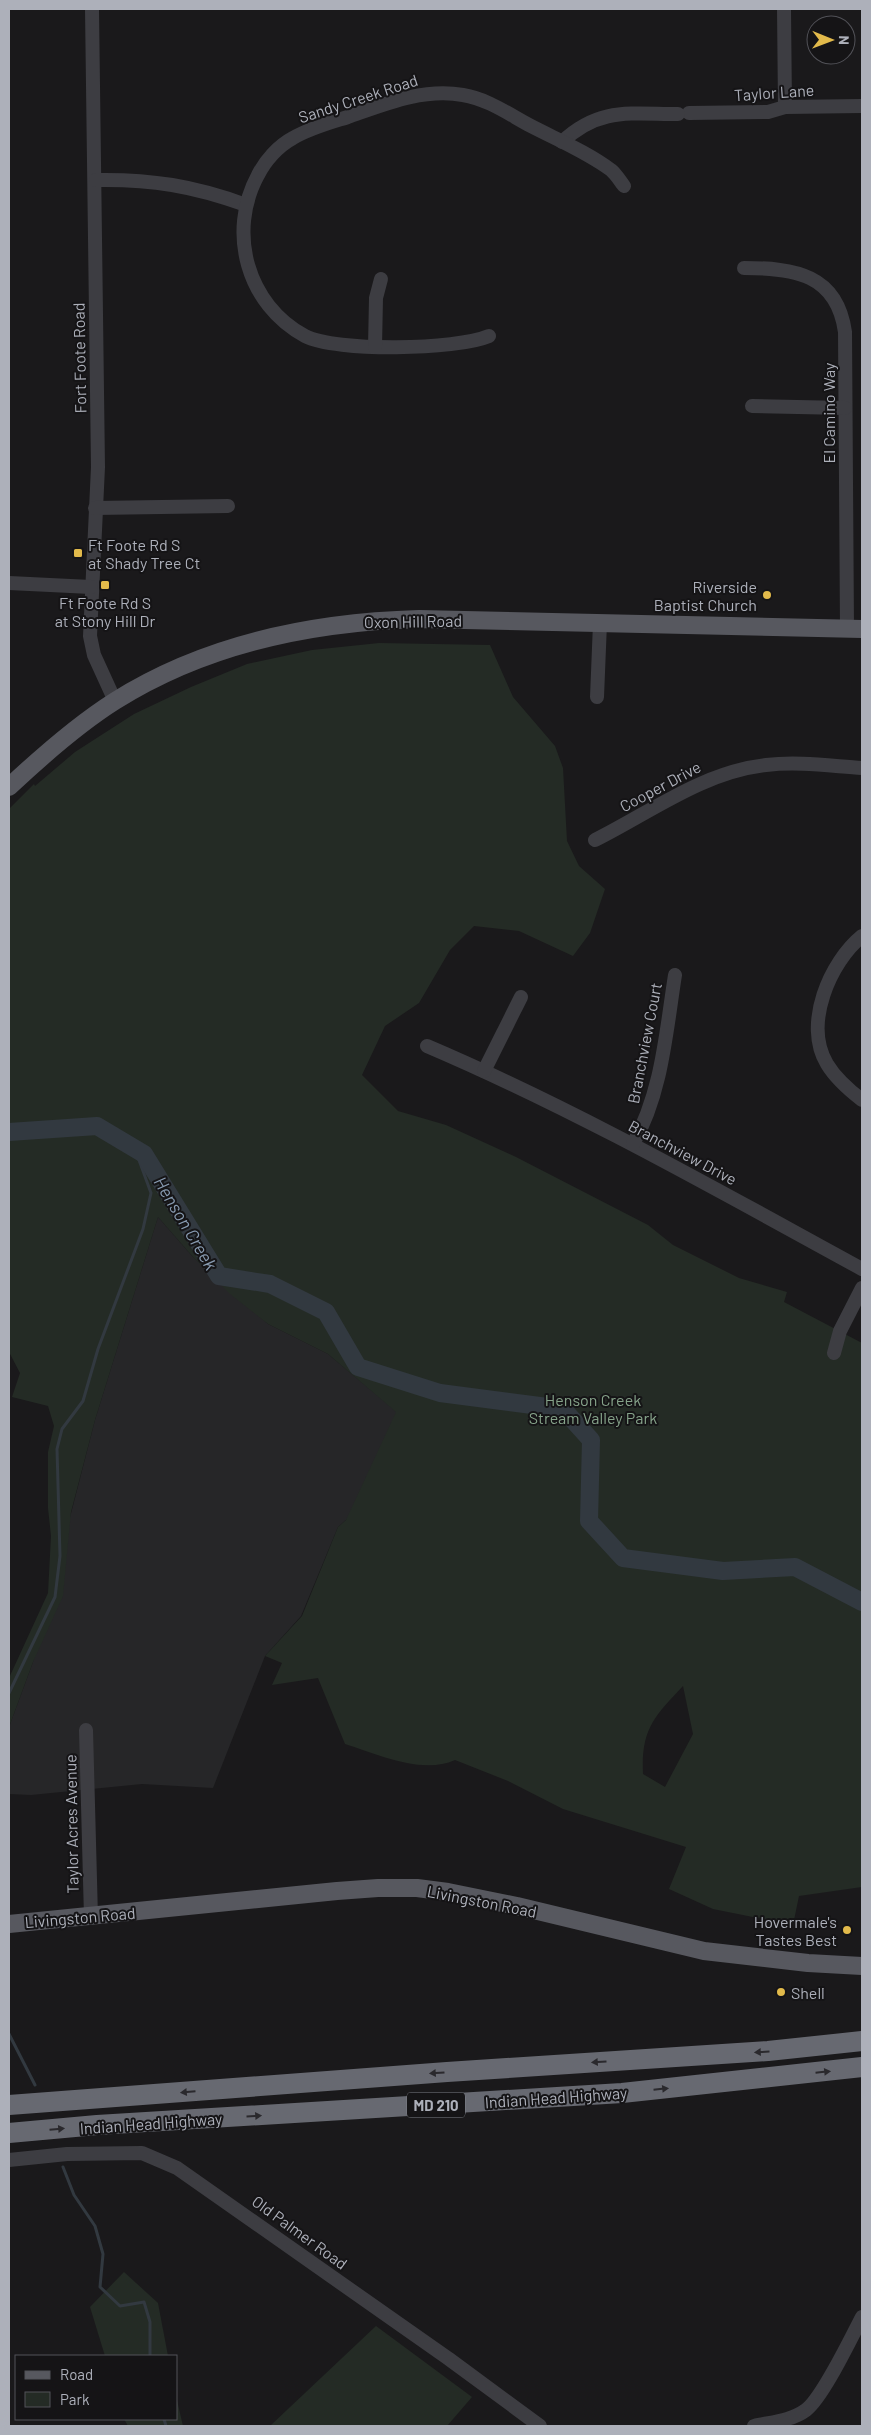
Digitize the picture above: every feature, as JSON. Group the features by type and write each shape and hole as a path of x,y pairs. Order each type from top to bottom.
{"highway":[{"name":"Indian Head Highway","path":"9,2105 437,2073 768,2052 862,2041"},
{"name":"Indian Head Highway","path":"9,2133 622,2093 862,2067"}],"main road":[{"name":"Oxon Hill Road","path":"9,786 74,730 115,701 155,680 219,652 260,639 329,624 419,619 855,629"},
{"name":"Livingston Road","path":"9,1924 347,1890 417,1888 474,1896 704,1951 808,1963 862,1966"}],"street":[{"name":"Fort Foote Road","path":"92,9 96,180 98,467 90,636 94,655 115,701"},
{"path":"784,9 785,107"},
{"name":"Sandy Creek Road","path":"489,336 458,344 351,347 318,341 299,332 276,314 257,289 245,257 243,240 246,205 252,186 265,163 282,145 292,138 336,121 416,95 452,93 477,98 562,142 613,171 624,186"},
{"name":"Taylor Lane","path":"562,142 580,126 602,116 768,112 785,107 862,106"},
{"path":"96,180 132,179 168,183 194,188 246,205"},
{"name":"El Camino Way","path":"744,268 777,270 796,274 825,287 840,309 845,332 845,408 855,629"},
{"path":"375,347 376,298 381,279"},
{"path":"752,406 845,408"},
{"path":"95,508 228,506"},
{"path":"9,583 92,587"},
{"path":"598,697 600,623"},
{"name":"Cooper Drive","path":"595,840 696,785 746,768 781,763 862,768"},
{"path":"862,936 845,952 832,970 825,989 819,1028 821,1047 826,1063 848,1090 862,1100"},
{"name":"Branchview Court","path":"633,1144 653,1099 675,974"},
{"path":"484,1071 521,997"},
{"name":"Branchview Drive","path":"427,1046 484,1071 633,1144 862,1269"},
{"path":"834,1353 840,1331 862,1288"},
{"name":"Taylor Acres Avenue","path":"86,1730 91,1917"},
{"name":"Old Palmer Road","path":"9,2160 67,2154 142,2153 177,2168 392,2321 449,2359 540,2426"},
{"path":"754,2426 783,2420 806,2410 830,2376 862,2317"}],"shaded area":[{"path":"158,1217 193,1257 268,1324 328,1354 403,1417 379,1491 338,1527 301,1616 265,1656 213,1788 142,1784 31,1795 9,1794 9,1727 33,1662 95,1420"}],"green space":[{"name":"Henson Creek Stream Valley Park","path":"379,643 490,645 513,697 555,746 563,768 567,841 579,866 605,889 590,933 573,956 519,931 474,926 450,950 419,1003 385,1026 362,1075 398,1111 446,1125 516,1157 648,1225 673,1245 739,1278 787,1292 784,1302 862,1343 862,1887 799,1896 793,1925 713,1909 669,1889 686,1847 563,1809 508,1781 455,1760 442,1764 414,1764 345,1744 318,1678 272,1685 282,1663 265,1656 302,1616 338,1527 346,1520 396,1412 328,1354 268,1324 230,1294 193,1257 158,1217 95,1420 71,1512 63,1596 33,1662 9,1727 9,1678 48,1593 51,1536 48,1508 48,1452 54,1426 48,1406 12,1397 20,1373 9,1352 9,809 34,784 35,786 75,752 134,714 191,687 247,664 312,650","holes":["683,1686 693,1734 665,1787 643,1774 644,1746 651,1725 664,1706"]},
{"path":"124,2272 158,2303 168,2355 105,2355 90,2307"},
{"path":"376,2326 472,2397 447,2426 270,2426"},
{"path":"178,2405 183,2426 128,2426 125,2420 178,2420"}],"waterway":[{"name":"Henson Creek","path":"9,1132 97,1126 144,1154 219,1276 270,1284 326,1312 358,1367 440,1393 563,1409 591,1440 589,1521 623,1558 723,1571 795,1567 862,1602"},
{"path":"9,1693 55,1597 60,1556 57,1449 62,1429 83,1401 98,1349 143,1229 151,1193 135,1149"},
{"path":"9,2034 35,2085"},
{"path":"63,2167 74,2195 95,2226 103,2254 100,2287 120,2306 144,2302 150,2322 150,2355"},
{"path":"164,2420 166,2426"}],"place":[{"name":"Ft Foote Rd S at Shady Tree Ct","path":"78,553"},
{"name":"Ft Foote Rd S at Stony Hill Dr","path":"105,585"},
{"name":"Riverside Baptist Church","path":"767,595"},
{"name":"Hovermale's Tastes Best","path":"847,1930"},
{"name":"Shell","path":"781,1992"}]}
